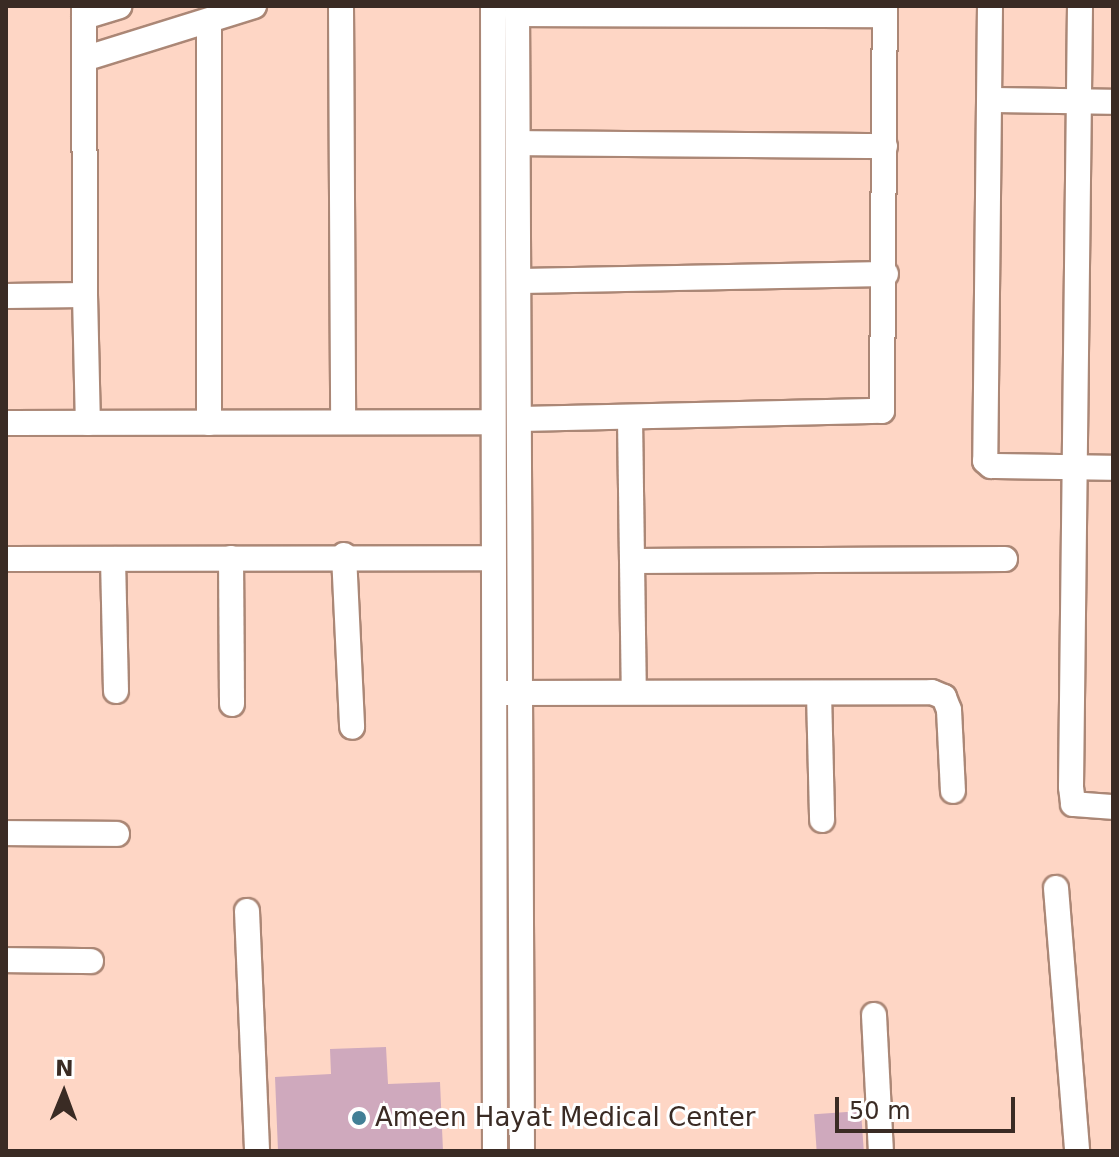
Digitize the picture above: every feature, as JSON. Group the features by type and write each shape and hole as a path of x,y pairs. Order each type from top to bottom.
{"street":[{"path":"88,423 85,295 87,58 84,11 119,6"},
{"path":"87,58 254,6"},
{"path":"341,6 343,422"},
{"path":"493,6 490,558 495,1151"},
{"path":"990,6 985,461 991,466 1113,468"},
{"path":"1080,6 1071,787 1073,804 1113,807"},
{"path":"6,423 492,420 521,419 630,418 882,411 886,274 885,10 517,10 521,419 522,1151"},
{"path":"209,21 209,423"},
{"path":"990,100 1113,102"},
{"path":"518,143 885,146"},
{"path":"520,281 886,274"},
{"path":"6,296 85,295"},
{"path":"630,418 634,692"},
{"path":"492,420 521,419"},
{"path":"6,559 344,555 490,558"},
{"path":"344,555 352,727"},
{"path":"231,558 232,704"},
{"path":"113,559 116,691"},
{"path":"633,561 1005,559"},
{"path":"492,694 932,692 944,697 953,791"},
{"path":"819,693 822,820"},
{"path":"6,833 117,834"},
{"path":"1056,888 1077,1151"},
{"path":"247,911 257,1151"},
{"path":"6,960 91,961"},
{"path":"874,1015 881,1151"}],"building":[{"name":"Ameen Hayat Medical Center","path":"386,1047 388,1084 440,1082 443,1151 278,1151 275,1077 331,1074 330,1049"},
{"path":"861,1111 864,1151 817,1151 814,1114"}],"place":[{"name":"Ameen Hayat Medical Center","path":"359,1118"}]}
